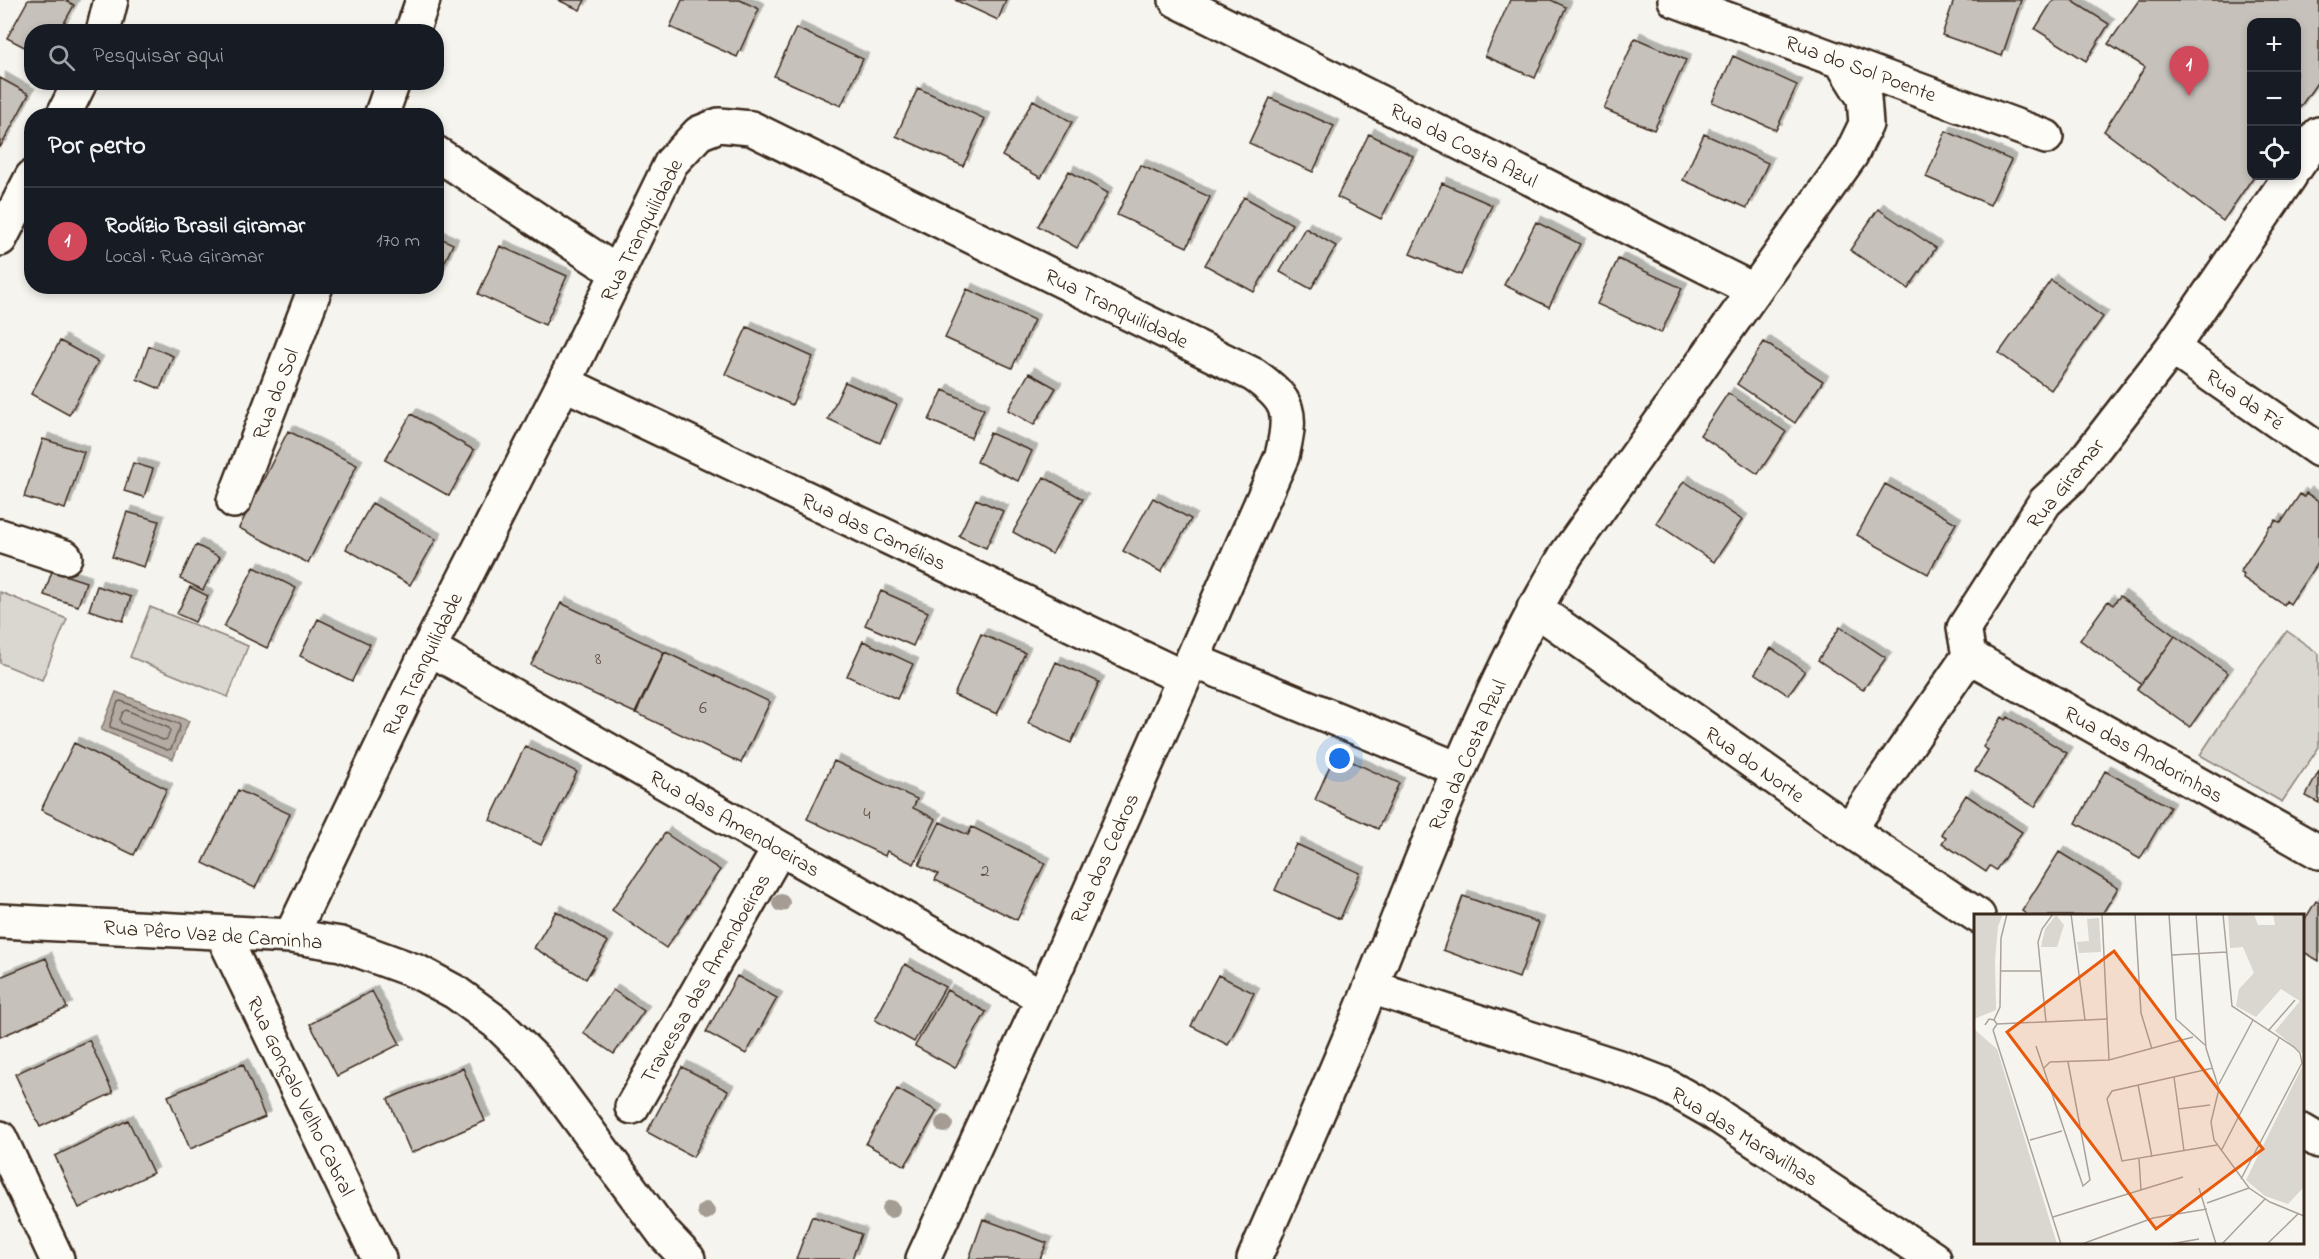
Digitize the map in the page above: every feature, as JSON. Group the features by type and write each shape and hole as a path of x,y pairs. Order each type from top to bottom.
{"street":[{"path":"105,24 111,0"},
{"path":"415,24 423,0"},
{"name":"Rua da Costa Azul","path":"1176,0 1753,290"},
{"name":"Rua do Sol Poente","path":"1675,0 2046,137"},
{"name":"Rua da Costa Azul","path":"1254,1259 1371,987 1458,769 1534,608 1566,555 1851,155 1866,124 1864,98 1842,61"},
{"path":"67,108 76,90"},
{"path":"384,108 390,90"},
{"name":"Rua Tranquilidade","path":"291,936 429,648 564,383 671,163 699,133 719,124 751,128 1254,375 1272,388 1286,406 1289,428 1282,456"},
{"path":"2301,160 2319,134"},
{"path":"444,158 618,273"},
{"name":"Rua Giramar","path":"1969,656 1964,628 2044,502 2072,477 2172,348 2287,180"},
{"path":"0,239 24,192"},
{"name":"Rua do Sol","path":"234,501 313,294"},
{"name":"Rua da Fé","path":"2172,348 2319,450"},
{"name":"Rua das Camélias","path":"564,383 1188,669 1458,769"},
{"name":"Rua dos Cedros","path":"923,1259 1043,998 1282,456"},
{"path":"0,536 65,557"},
{"name":"Rua do Norte","path":"1534,608 1849,830 1976,914"},
{"name":"Rua das Amendoeiras","path":"429,648 1043,998"},
{"path":"1849,830 1969,656"},
{"name":"Rua das Andorinhas","path":"1969,656 2319,852"},
{"name":"Travessa das Amendoeiras","path":"632,1107 779,849"},
{"name":"Rua Pêro Vaz de Caminha","path":"0,921 291,936 341,944 418,972 455,992 496,1022 536,1061 665,1235 688,1259"},
{"name":"Rua Gonçalo Velho Cabral","path":"222,933 379,1259"},
{"name":"Rua das Maravilhas","path":"1371,987 1619,1067 1663,1084 1708,1110 1934,1259"},
{"path":"2304,1132 2319,1142"},
{"path":"0,1138 57,1259"}],"shaded area":[{"path":"0,592 67,619 42,680 0,663"},
{"path":"150,607 248,646 228,697 130,657"},
{"path":"2287,631 2319,654 2319,747 2282,802 2200,755 2245,687"}],"water":[{"path":"116,692 189,721 173,759 101,730"}],"building":[{"path":"28,0 65,0 74,5 63,24 24,24 24,47 7,38"},
{"path":"558,0 585,0 580,10"},
{"path":"682,0 740,0 759,9 737,57 670,27"},
{"path":"955,0 1006,0 998,20"},
{"path":"1510,0 1551,0 1566,7 1535,78 1485,56"},
{"path":"1954,0 2021,0 2002,56 1942,35"},
{"path":"2053,0 2071,0 2109,24 2086,61 2035,29"},
{"path":"2139,0 2319,0 2319,80 2301,106 2301,18 2247,18 2247,180 2251,180 2223,221 2104,131 2145,67 2108,44"},
{"path":"796,28 863,59 841,106 774,76"},
{"path":"1635,38 1686,60 1654,130 1604,109"},
{"path":"1733,56 1797,85 1776,130 1712,102"},
{"path":"0,78 29,94 0,148"},
{"path":"918,88 985,119 963,166 896,136"},
{"path":"1270,98 1334,126 1313,172 1249,143"},
{"path":"1033,100 1072,122 1041,178 1002,156"},
{"path":"1946,131 2011,160 1990,205 1926,177"},
{"path":"1369,134 1413,156 1381,219 1337,197"},
{"path":"1704,134 1768,163 1747,208 1683,180"},
{"path":"1140,165 1210,197 1187,247 1117,215"},
{"path":"1069,171 1108,193 1077,248 1038,226"},
{"path":"1442,183 1492,205 1461,275 1410,254"},
{"path":"1244,197 1292,224 1254,292 1205,265"},
{"path":"1878,209 1936,248 1908,289 1850,250"},
{"path":"1536,222 1580,244 1549,307 1504,285"},
{"path":"1305,228 1336,246 1311,289 1280,272"},
{"path":"444,240 453,244 444,264"},
{"path":"500,246 567,276 545,325 478,294"},
{"path":"1618,259 1682,288 1661,333 1597,304"},
{"path":"2051,280 2103,317 2051,390 1999,353"},
{"path":"967,289 1034,320 1012,368 945,338"},
{"path":"747,327 813,357 792,405 725,374"},
{"path":"60,341 98,362 69,415 31,394"},
{"path":"1764,342 1823,381 1795,423 1737,384"},
{"path":"149,346 173,356 160,389 137,379"},
{"path":"1029,373 1056,388 1034,425 1008,410"},
{"path":"845,382 897,405 880,443 828,419"},
{"path":"943,390 984,409 971,438 929,420"},
{"path":"1728,393 1786,432 1758,474 1700,435"},
{"path":"411,414 474,450 449,496 385,460"},
{"path":"288,431 357,465 308,563 239,528"},
{"path":"990,433 1032,451 1018,481 977,462"},
{"path":"43,439 84,452 65,509 24,497"},
{"path":"133,463 153,469 144,497 124,491"},
{"path":"1044,477 1083,499 1052,554 1013,532"},
{"path":"1684,481 1742,520 1714,562 1656,523"},
{"path":"1885,484 1956,523 1928,574 1857,535"},
{"path":"2306,493 2319,501 2319,560 2290,604 2286,601 2284,605 2243,578 2244,574 2240,572 2270,526 2276,520 2281,523 2300,494 2304,497"},
{"path":"1153,498 1191,519 1161,572 1123,551"},
{"path":"976,499 1003,511 986,548 959,536"},
{"path":"372,503 436,539 410,585 346,549"},
{"path":"127,512 159,521 144,567 112,557"},
{"path":"196,545 220,557 203,590 180,579"},
{"path":"254,567 296,588 267,648 224,627"},
{"path":"52,571 86,582 78,606 44,595"},
{"path":"97,586 131,597 123,621 89,610"},
{"path":"190,587 208,596 195,622 177,614"},
{"path":"881,591 928,612 913,646 865,625"},
{"path":"2120,596 2175,636 2141,684 2080,640 2108,601 2113,605"},
{"path":"561,603 664,652 635,713 531,665"},
{"path":"318,619 370,644 352,681 300,656"},
{"path":"1840,627 1886,658 1863,690 1818,660"},
{"path":"981,634 1025,653 997,714 954,695"},
{"path":"2175,636 2228,673 2190,727 2137,689"},
{"path":"863,641 913,664 897,699 847,676"},
{"path":"1771,648 1805,671 1788,695 1755,673"},
{"path":"665,652 770,702 741,763 636,713"},
{"path":"1056,662 1099,682 1071,743 1028,723"},
{"path":"2002,717 2006,720 2008,717 2067,753 2035,807 1975,771 1988,750 1983,747"},
{"path":"74,743 167,789 134,855 41,810"},
{"path":"525,746 577,772 541,845 490,820"},
{"path":"1335,754 1399,783 1378,829 1315,800"},
{"path":"834,761 917,799 913,808 936,819 914,864 887,851 885,856 807,819"},
{"path":"2105,771 2170,807 2140,859 2076,823"},
{"path":"2319,771 2319,803 2306,796"},
{"path":"238,790 290,814 255,888 203,863"},
{"path":"1966,795 2022,832 1996,870 1990,866 1986,872 1942,843 1946,837 1941,834"},
{"path":"940,822 968,835 972,827 1045,863 1017,920 935,880 938,874 919,865"},
{"path":"665,833 720,870 666,948 612,910"},
{"path":"1296,844 1360,873 1340,919 1275,890"},
{"path":"2059,852 2118,888 2102,914 2026,914 2022,911"},
{"path":"1463,896 1539,923 1519,978 1443,950"},
{"path":"2316,901 2319,903 2319,961 2304,952 2304,921"},
{"path":"556,911 608,942 586,979 534,948"},
{"path":"46,958 67,1008 0,1037 0,977"},
{"path":"905,964 945,987 914,1042 875,1020"},
{"path":"1218,975 1254,993 1228,1045 1191,1026"},
{"path":"737,976 777,998 746,1054 706,1032"},
{"path":"613,990 644,1011 614,1054 583,1033"},
{"path":"947,990 986,1012 955,1068 915,1046"},
{"path":"372,991 400,1044 337,1076 310,1024"},
{"path":"89,1040 113,1093 40,1127 15,1074"},
{"path":"243,1064 265,1117 190,1149 168,1096"},
{"path":"682,1067 728,1091 693,1157 647,1132"},
{"path":"463,1068 485,1121 411,1153 388,1099"},
{"path":"897,1089 937,1111 905,1166 866,1144"},
{"path":"128,1120 153,1173 79,1208 55,1156"},
{"path":"812,1216 861,1234 852,1259 796,1259"},
{"path":"983,1219 1047,1243 1040,1259 969,1259"}],"place":[{"name":"Rodízio Brasil Giramar","path":"2189,96"}]}
